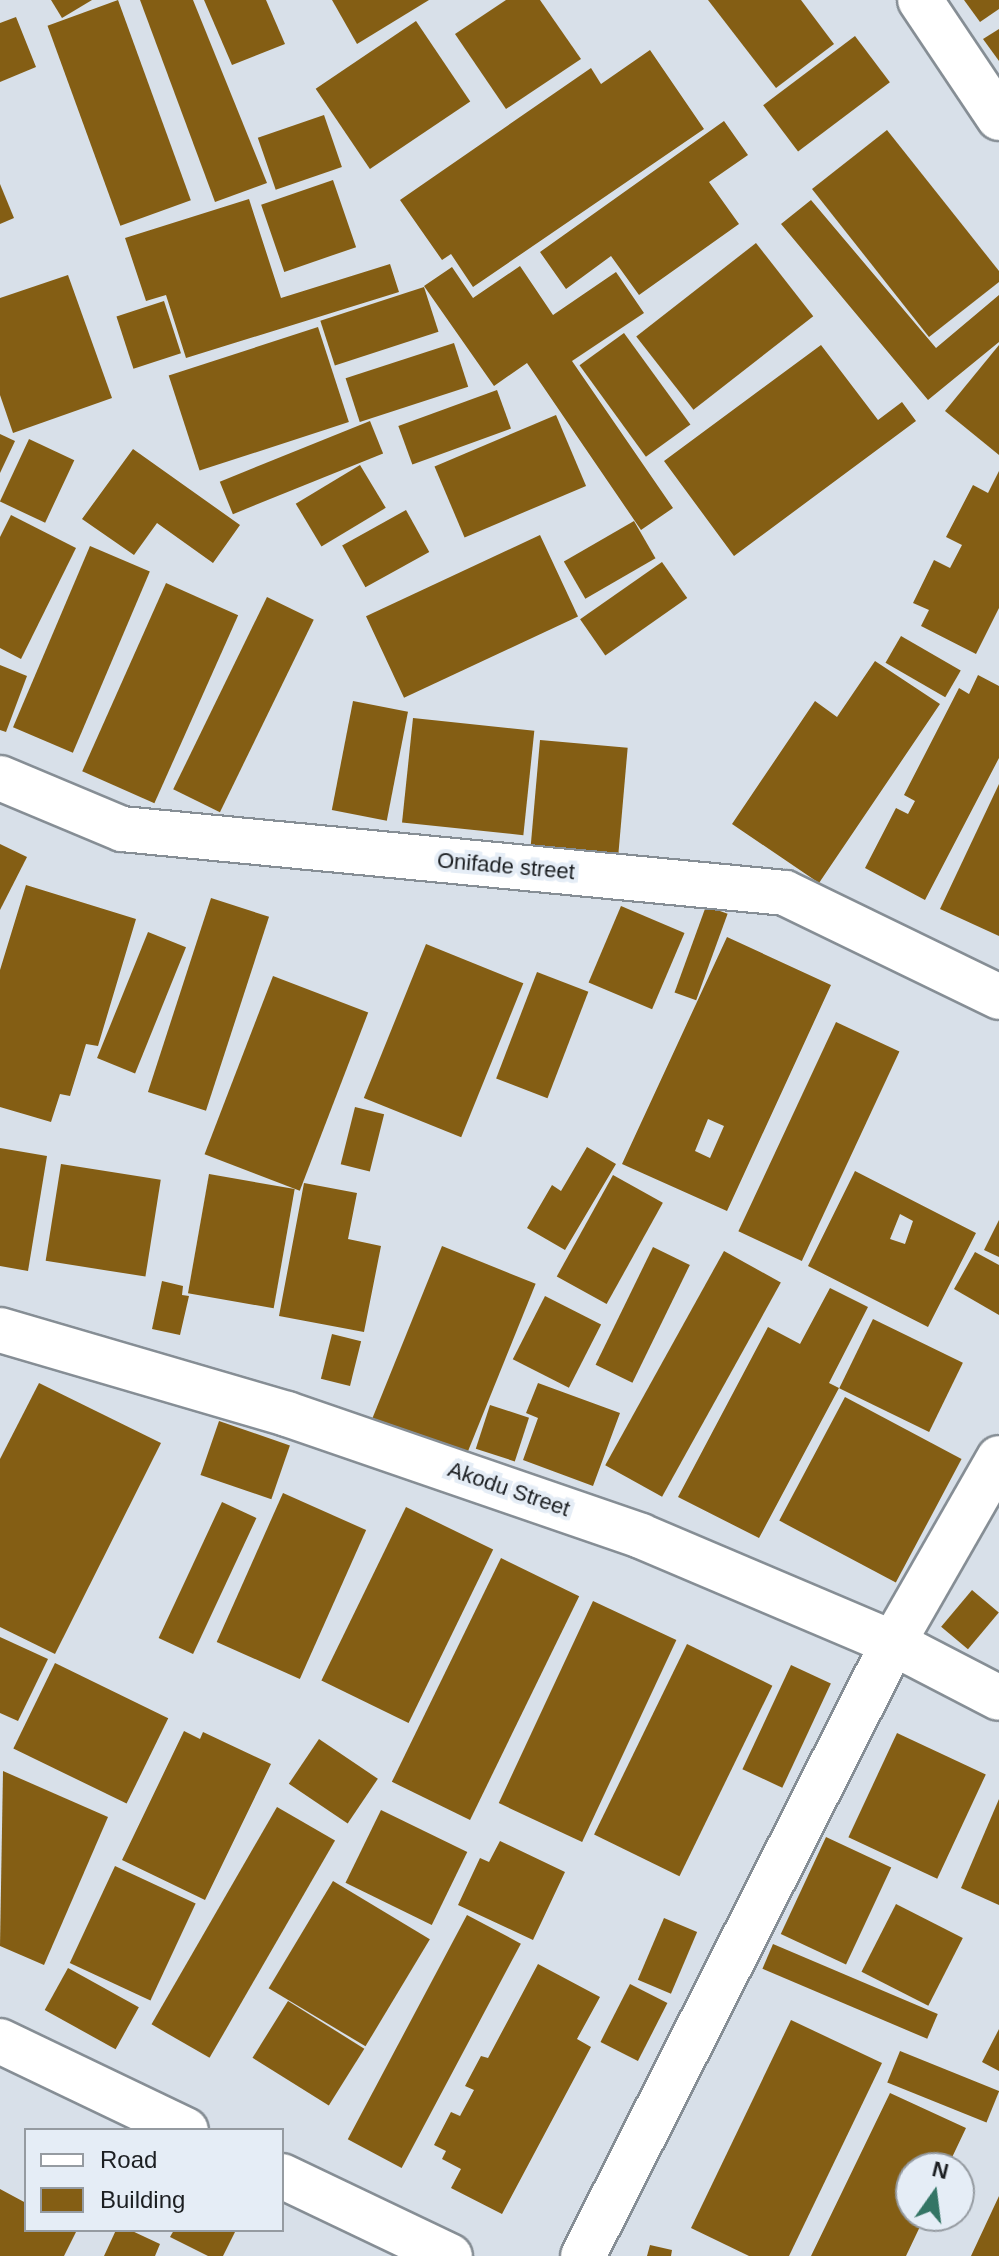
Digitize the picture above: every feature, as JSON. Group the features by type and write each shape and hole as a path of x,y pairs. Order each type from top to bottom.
{"street":[{"path":"920,0 999,118"},
{"name":"Onifade street","path":"0,778 122,829 785,893 999,997"},
{"name":"Akodu Street","path":"0,1330 287,1414 493,1482 641,1536 893,1643 999,1698"},
{"path":"583,2256 893,1643 999,1458"},
{"path":"0,2041 182,2128"},
{"path":"284,2177 450,2256"}],"building":[{"path":"51,0 92,0 62,18"},
{"path":"118,0 191,200 120,226 48,26"},
{"path":"140,0 193,0 267,183 215,202"},
{"path":"204,0 266,0 285,44 232,65"},
{"path":"332,0 429,0 357,44"},
{"path":"506,0 540,0 581,59 506,109 455,34"},
{"path":"708,0 801,0 834,44 776,88"},
{"path":"964,0 999,0 999,9 980,22"},
{"path":"16,17 36,67 0,82 0,23"},
{"path":"416,21 470,101 370,169 316,89"},
{"path":"999,29 999,61 983,39"},
{"path":"855,36 890,82 798,152 763,105"},
{"path":"650,50 704,129 473,287 451,254 442,260 400,200 591,68 601,84"},
{"path":"324,115 342,167 276,190 258,138"},
{"path":"724,121 748,155 709,182 739,224 639,295 611,256 566,289 540,252"},
{"path":"887,130 999,271 999,282 929,337 812,189"},
{"path":"333,180 356,247 284,272 261,205"},
{"path":"0,184 14,218 0,224"},
{"path":"249,199 281,298 390,264 399,292 186,358 166,295 146,301 125,238"},
{"path":"811,200 936,348 999,295 999,342 928,400 781,224"},
{"path":"756,243 813,316 693,410 636,337"},
{"path":"520,266 553,315 616,272 644,313 572,361 673,508 641,530 527,363 494,386 424,286 452,267 473,298"},
{"path":"68,275 112,398 13,433 0,395 0,298"},
{"path":"424,287 439,332 335,365 320,321"},
{"path":"164,301 181,353 133,369 116,316"},
{"path":"318,327 349,422 200,471 169,376"},
{"path":"624,333 690,424 646,457 580,365"},
{"path":"454,343 468,387 360,422 346,378"},
{"path":"821,345 878,420 902,402 916,421 734,556 664,461"},
{"path":"999,345 999,455 945,411"},
{"path":"497,390 511,429 412,464 398,426"},
{"path":"556,415 586,486 465,537 434,467"},
{"path":"370,421 383,453 233,514 220,482"},
{"path":"0,434 15,441 0,473"},
{"path":"29,439 74,460 45,523 0,502"},
{"path":"133,449 240,525 213,563 157,523 134,555 82,519"},
{"path":"360,465 386,508 321,546 296,504"},
{"path":"999,471 999,608 976,654 921,626 929,610 913,603 934,560 950,568 962,545 946,537 973,485 988,493"},
{"path":"406,510 429,552 365,587 342,545"},
{"path":"11,515 76,548 21,659 0,648 0,537"},
{"path":"634,521 656,558 585,599 564,562"},
{"path":"540,535 578,617 404,698 366,616"},
{"path":"90,546 150,571 73,753 13,727"},
{"path":"662,562 687,598 605,655 580,619"},
{"path":"166,583 238,615 154,803 82,771"},
{"path":"267,597 314,620 220,812 173,789"},
{"path":"901,636 961,670 945,697 886,663"},
{"path":"875,661 940,704 819,883 732,824 815,701 837,717"},
{"path":"0,665 27,676 6,732 0,730"},
{"path":"978,675 999,686 999,758 925,900 865,868 896,808 908,814 915,801 904,795 959,688 969,694"},
{"path":"353,701 408,712 387,821 332,810"},
{"path":"413,718 534,731 523,835 402,822"},
{"path":"540,740 628,748 618,853 531,846"},
{"path":"999,784 999,936 940,909"},
{"path":"0,844 27,857 0,910"},
{"path":"26,885 136,919 98,1046 86,1044 70,1096 60,1094 51,1122 0,1107 0,970"},
{"path":"211,898 269,917 206,1111 148,1092"},
{"path":"621,906 685,933 652,1009 589,982"},
{"path":"706,906 728,914 696,1000 675,992"},
{"path":"148,932 186,947 135,1073 97,1058"},
{"path":"727,937 831,985 727,1211 622,1164","holes":["708,1119 724,1126 710,1158 695,1151"]},
{"path":"426,944 523,983 461,1137 364,1098"},
{"path":"537,972 588,992 547,1098 496,1078"},
{"path":"273,976 368,1013 300,1191 205,1154"},
{"path":"836,1022 899,1052 802,1261 738,1231"},
{"path":"355,1107 384,1114 370,1172 341,1164"},
{"path":"587,1147 616,1164 565,1250 527,1228 552,1185 561,1191"},
{"path":"0,1148 47,1156 28,1271 0,1266"},
{"path":"61,1164 161,1180 145,1277 46,1261"},
{"path":"855,1171 976,1233 928,1327 808,1266","holes":["900,1214 913,1221 905,1244 890,1239"]},
{"path":"209,1174 295,1189 274,1308 188,1293"},
{"path":"613,1175 663,1203 607,1304 557,1276"},
{"path":"304,1183 357,1193 348,1239 381,1246 364,1332 279,1316"},
{"path":"999,1220 999,1257 984,1250"},
{"path":"442,1246 536,1284 464,1462 370,1424"},
{"path":"653,1247 690,1265 632,1383 596,1365"},
{"path":"724,1251 781,1283 662,1497 605,1465"},
{"path":"975,1252 999,1265 999,1315 954,1289"},
{"path":"162,1281 183,1286 182,1295 189,1296 180,1335 152,1329"},
{"path":"830,1288 868,1307 829,1383 839,1388 759,1538 678,1497 768,1327 800,1344"},
{"path":"545,1296 601,1325 569,1388 513,1359"},
{"path":"873,1319 963,1363 929,1432 839,1388"},
{"path":"332,1334 361,1341 350,1386 321,1379"},
{"path":"39,1383 161,1443 55,1654 0,1627 0,1459"},
{"path":"538,1383 620,1413 593,1486 523,1460 538,1418 526,1413"},
{"path":"845,1397 962,1459 896,1583 779,1521"},
{"path":"490,1405 529,1418 515,1461 476,1449"},
{"path":"219,1421 290,1445 271,1499 200,1475"},
{"path":"283,1493 366,1530 300,1679 217,1642"},
{"path":"222,1502 256,1518 193,1654 159,1638"},
{"path":"406,1507 493,1550 409,1723 321,1680"},
{"path":"501,1558 579,1596 470,1820 392,1782"},
{"path":"972,1590 999,1612 968,1649 941,1627"},
{"path":"593,1601 676,1640 582,1842 499,1803"},
{"path":"0,1637 48,1659 18,1721 0,1713"},
{"path":"687,1644 772,1686 679,1876 594,1835"},
{"path":"55,1663 168,1718 127,1804 13,1748"},
{"path":"791,1665 831,1684 782,1788 742,1769"},
{"path":"184,1731 200,1739 203,1732 271,1764 205,1900 122,1860"},
{"path":"897,1733 986,1774 937,1879 848,1837"},
{"path":"319,1739 378,1779 348,1823 289,1784"},
{"path":"3,1771 108,1817 44,1965 0,1946"},
{"path":"999,1799 999,1905 961,1888"},
{"path":"277,1807 335,1840 210,2058 152,2024"},
{"path":"381,1810 467,1852 432,1925 345,1883"},
{"path":"826,1837 891,1867 846,1964 781,1934"},
{"path":"500,1841 565,1872 533,1940 458,1905 480,1858 489,1862"},
{"path":"115,1866 196,1904 150,2001 70,1963"},
{"path":"333,1881 430,1939 365,2046 269,1988"},
{"path":"896,1904 963,1938 928,2006 861,1972"},
{"path":"467,1915 521,1944 402,2168 348,2139"},
{"path":"664,1918 697,1932 671,1994 638,1980"},
{"path":"773,1944 938,2014 927,2039 762,1969"},
{"path":"538,1964 600,1997 577,2039 591,2047 502,2214 451,2188 461,2169 442,2159 446,2151 434,2145 451,2112 460,2116 474,2090 465,2086 481,2056 488,2058"},
{"path":"68,1968 139,2007 116,2049 45,2010"},
{"path":"630,1984 667,2003 638,2061 600,2042"},
{"path":"288,2001 364,2049 329,2106 252,2058"},
{"path":"791,2020 882,2063 789,2256 749,2256 691,2228"},
{"path":"999,2029 999,2071 982,2062"},
{"path":"900,2051 999,2091 986,2123 887,2083"},
{"path":"890,2093 966,2128 955,2152 895,2152 895,2232 917,2232 906,2256 811,2256"},
{"path":"0,2189 24,2202 24,2232 76,2232 64,2256 0,2256"},
{"path":"999,2196 999,2256 971,2256"},
{"path":"115,2232 134,2232 160,2244 155,2256 104,2256"},
{"path":"173,2232 235,2232 223,2256 208,2256 170,2237"},
{"path":"650,2245 672,2250 671,2256 647,2256"}]}
